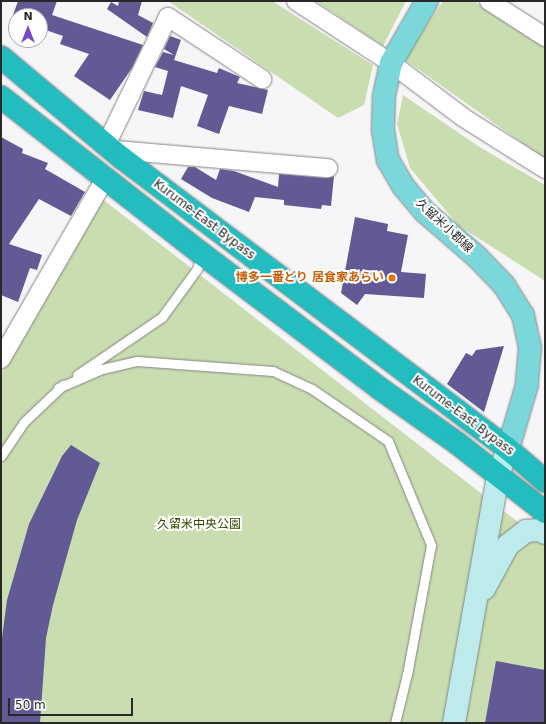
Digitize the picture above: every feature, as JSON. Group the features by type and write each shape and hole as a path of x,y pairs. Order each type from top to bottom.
{"highway":[{"name":"Kurume-East Bypass","path":"1,56 85,127 508,449 545,481"},
{"path":"1,97 202,254 498,475 545,512"}],"main road":[{"name":"久留米小郡線","path":"427,1 396,54 384,97 383,130 388,160 403,186 424,212 477,257 504,285 523,314 530,347 527,385 508,449"}],"street":[{"path":"296,1 396,54 464,118 545,169"},
{"path":"489,1 545,37"},
{"path":"106,143 168,17 262,79"},
{"path":"85,127 116,150 328,168"},
{"path":"1,359 105,179"},
{"path":"454,723 498,475 508,449"},
{"path":"474,610 508,545 526,531 541,530 545,533"}],"lane":[{"path":"1,456 24,422 58,388 162,317 197,269 202,254"},
{"path":"58,388 102,369 138,360 273,371 312,389 388,442 431,545 407,674 395,723"}],"green space":[{"path":"168,1 272,1 373,65 364,105 338,118"},
{"path":"316,1 406,1 383,46"},
{"path":"443,1 474,1 545,47 545,159 404,59"},
{"path":"403,95 478,146 545,185 545,281 458,225 410,168 397,124"},
{"name":"久留米中央公園","path":"101,198 545,543 545,723 1,723 1,373"}],"building":[{"path":"18,1 57,1 52,15 143,45 132,68 110,100 74,76 89,54 60,44 63,36 48,31 48,8 16,8"},
{"path":"119,1 142,1 138,15 153,23 147,37 107,9 111,2 118,6"},
{"path":"170,36 181,40 174,60 217,73 219,68 240,77 237,83 268,90 262,114 229,106 219,134 197,126 208,95 181,86 173,118 138,110 144,91 162,95 168,71 155,67 163,52 174,55 164,49"},
{"path":"1,137 23,149 22,153 48,163 45,169 85,192 71,216 39,199 9,244 42,255 37,270 30,268 18,302 1,295"},
{"path":"188,167 195,167 216,180 220,169 234,171 278,187 279,174 327,178 334,176 331,206 322,205 321,209 284,205 284,200 255,197 249,212 212,198 181,179"},
{"path":"355,217 388,224 387,231 408,235 401,272 426,274 424,298 365,294 357,305 341,293"},
{"path":"504,346 484,412 447,384 466,353 472,356 476,350"},
{"path":"71,445 100,463 77,520 53,605 46,638 40,723 1,723 1,645 7,600 29,524 62,456"},
{"path":"496,661 545,670 545,723 485,723"}],"place":[{"name":"博多一番どり 居食家あらい","path":"392,278"}]}
